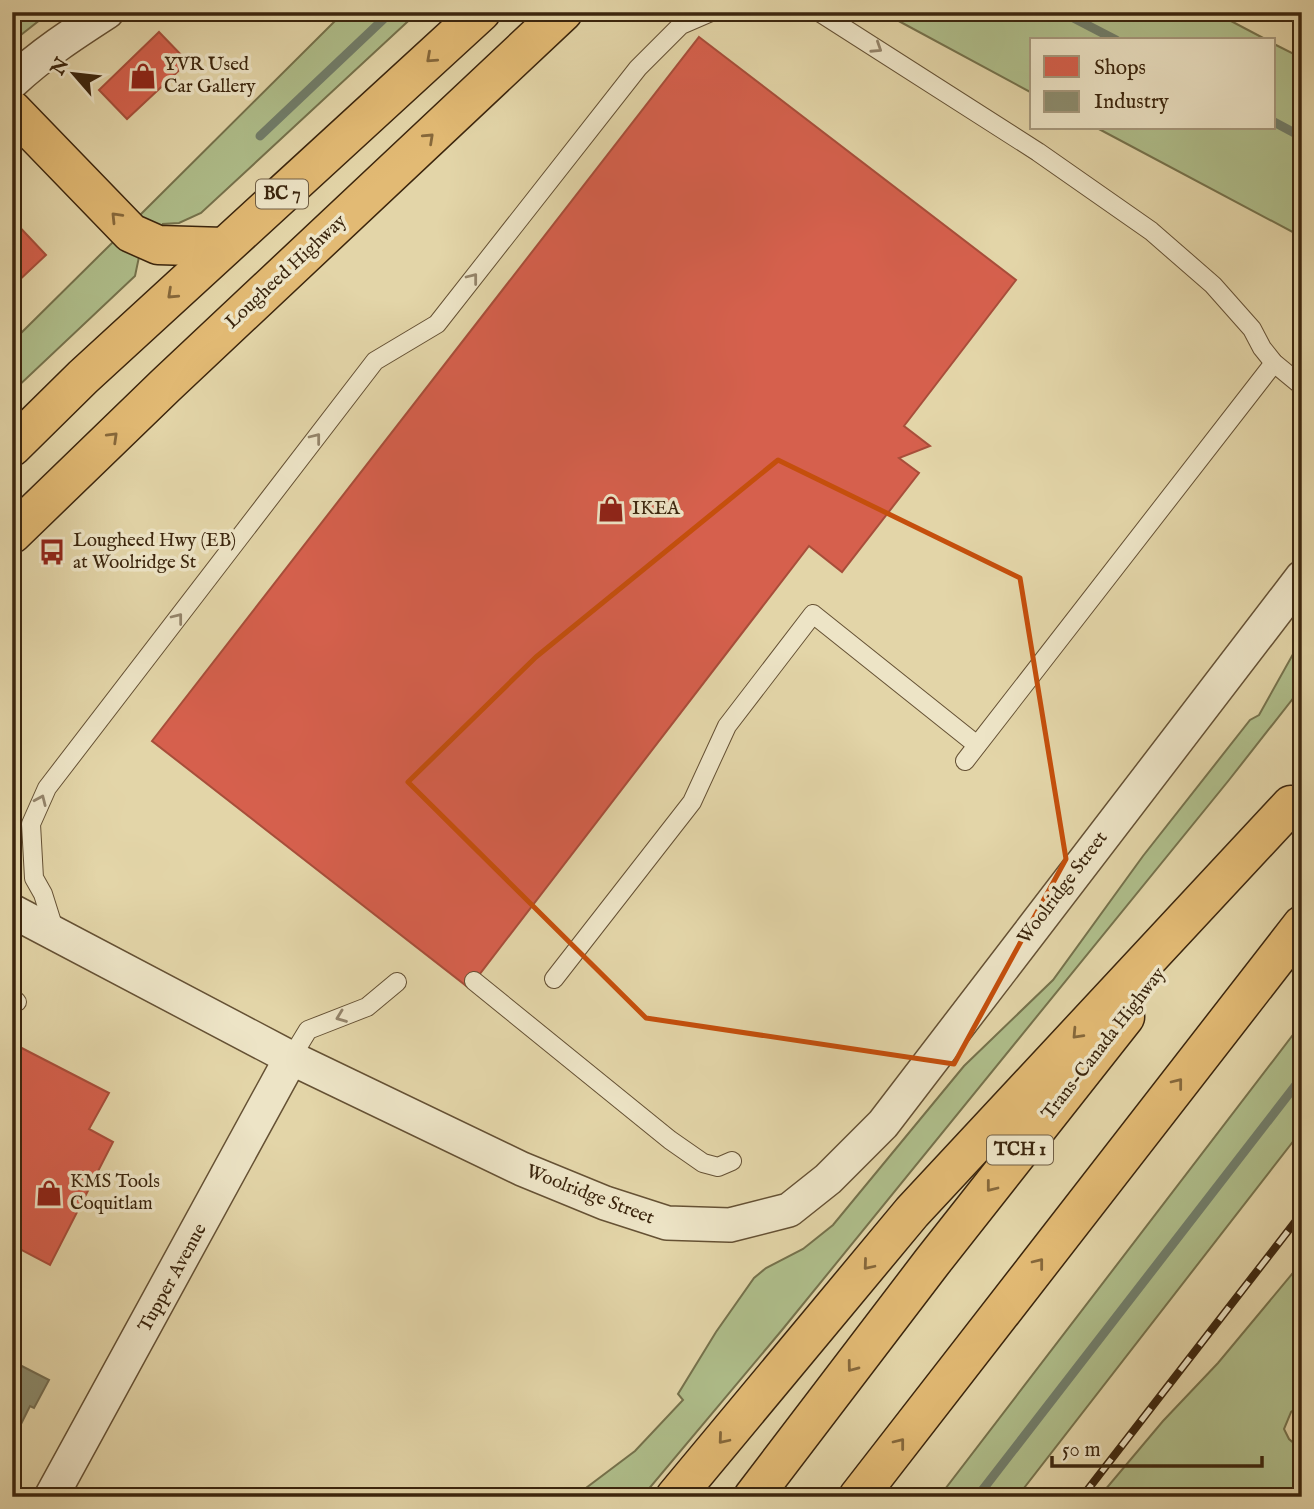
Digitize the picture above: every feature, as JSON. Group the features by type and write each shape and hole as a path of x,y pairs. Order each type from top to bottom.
{"main road":[{"name":"BC 7","path":"12,447 83,377 481,12"},
{"name":"Lougheed Highway","path":"12,534 166,385 563,12"},
{"path":"12,110 131,233 158,245 224,247"},
{"path":"675,1497 912,1212 1296,798"},
{"name":"Trans-Canada Highway","path":"753,1497 932,1262 1296,798"},
{"path":"858,1497 1302,925"}],"street":[{"path":"12,82 63,39 107,12"},
{"name":"Woolridge Street","path":"12,911 292,1058 522,1169 605,1203 667,1223 730,1225 789,1210 828,1179 883,1124 1302,577"},
{"name":"Tupper Avenue","path":"51,1497 292,1058"}],"lane":[{"path":"56,935 43,894 34,878 31,824 47,788 375,361 436,324 638,68 681,25 711,12"},
{"path":"819,12 1038,152 1151,231 1200,272 1252,329 1274,363 1302,386"},
{"path":"965,761 1274,363"},
{"path":"554,979 692,802 727,726 813,614 977,745"},
{"path":"474,981 703,1163 718,1167 732,1161"},
{"path":"292,1058 308,1030 367,1007 397,982"}],"highlighted area":[{"path":"778,460 1020,578 1066,859 954,1064 646,1018 408,782 536,657"}],"green space":[{"path":"12,12 50,12 12,42"},
{"path":"344,12 418,12 201,213 179,223 163,224 163,231 137,218"},
{"path":"882,12 1214,12 1263,38 1030,38 1030,92"},
{"path":"1276,45 1302,58 1302,237 1101,130 1276,130"},
{"path":"116,239 139,257 135,276 12,392 12,342"},
{"path":"1302,638 1302,687 782,1330 642,1497 574,1497 635,1451 683,1400 678,1394 716,1332 754,1278 766,1268 803,1249 833,1225 964,1066 1053,980 1143,856 1250,720 1259,715"},
{"path":"1302,1023 1302,1130 1017,1497 939,1497"},
{"path":"1302,1262 1302,1403 1291,1412 1284,1429 1289,1439 1302,1450 1302,1497 1099,1497 1163,1421 1218,1363"}],"building: Shops":[{"name":"YVR Used Car Gallery","path":"159,32 188,62 127,119 99,90"},
{"name":"IKEA","path":"699,37 1016,280 904,426 930,446 899,458 919,473 842,572 809,546 469,988 152,741"},
{"path":"12,219 46,255 12,287"},
{"name":"KMS Tools Coquitlam","path":"12,1043 109,1093 89,1129 113,1142 50,1265 12,1245"}],"building: Industry":[{"path":"12,1361 49,1380 34,1408 30,1406 17,1432 12,1429"}],"waterway":[{"path":"260,136 391,12"},
{"path":"1062,12 1112,38"},
{"path":"1276,123 1302,137"},
{"path":"977,1497 1302,1077"}],"railway":[{"path":"1082,1497 1302,1213"}],"place":[{"name":"YVR Used Car Gallery","path":"143,76"},
{"name":"IKEA","path":"611,509"},
{"name":"Lougheed Hwy (EB) at Woolridge St","path":"52,552"},
{"name":"KMS Tools Coquitlam","path":"49,1193"}]}
